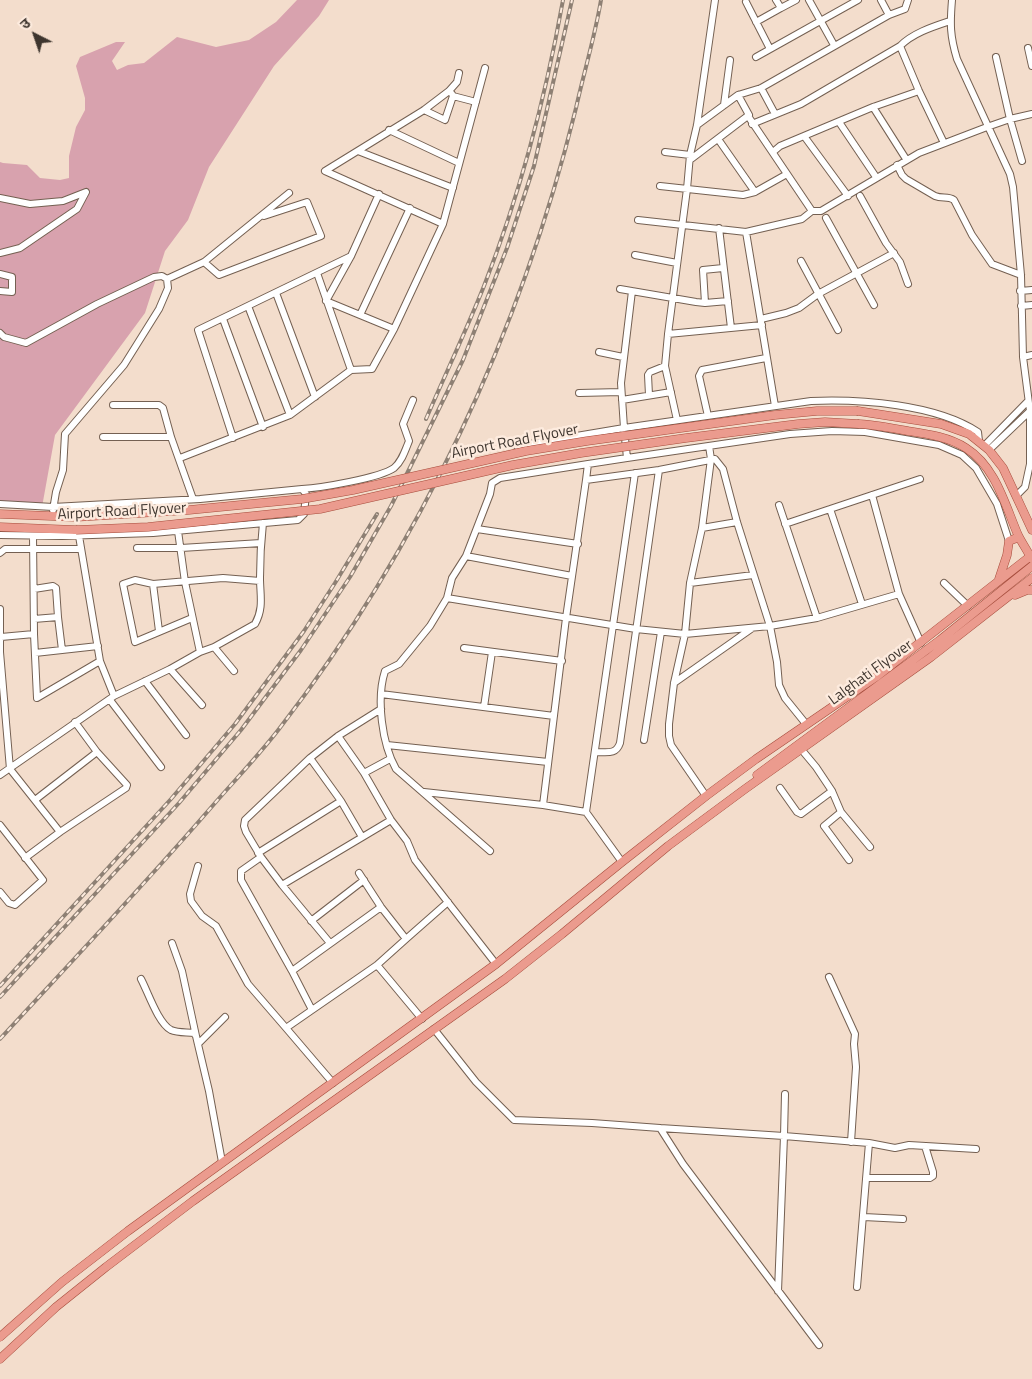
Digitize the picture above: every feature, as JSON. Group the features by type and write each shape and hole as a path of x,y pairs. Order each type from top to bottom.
{"main road":[{"name":"Airport Road Flyover","path":"0,514 76,517 188,510 302,499 353,490 526,451 800,412 858,411 941,424 958,429 984,446"},
{"name":"Airport Road Flyover","path":"0,527 78,533 320,509 485,471 581,453 686,438 825,422 931,435 950,440 966,448 992,475 1019,537 1031,557"},
{"path":"984,446 1002,468 1029,517 1032,530"},
{"path":"998,580 1007,555 1009,541 1019,537"},
{"path":"0,1337 80,1268 222,1162 496,964 706,796 806,724 876,677 968,606 998,580 1031,557"},
{"name":"Lalghati Flyover","path":"726,802 734,791 940,640 1032,566"},
{"path":"0,1359 56,1307 106,1267 194,1201 521,967 647,863 726,802 931,657 1032,578"},
{"path":"999,602 1027,590 1032,590"}],"street":[{"path":"677,420 665,366 691,157 715,0"},
{"path":"776,0 781,8"},
{"path":"756,22 796,0"},
{"path":"809,0 834,45"},
{"path":"842,0 846,7"},
{"path":"756,57 858,0"},
{"path":"881,0 890,14"},
{"path":"697,125 738,95 761,88 890,14 905,9 908,0"},
{"path":"952,0 951,40 957,59 1010,174 1013,186 1021,275 1023,357 1030,412 1030,464 1025,487 1016,496"},
{"path":"746,2 770,48"},
{"path":"752,124 801,104 900,46 907,39 931,27 950,21"},
{"path":"900,46 944,142"},
{"path":"1028,48 1032,66"},
{"path":"996,57 1022,161"},
{"path":"724,105 730,60"},
{"path":"180,458 290,415 351,370 372,370 394,329 442,224 485,68"},
{"path":"424,110 445,120 451,94 459,73"},
{"path":"761,88 775,114"},
{"path":"772,152 780,146 873,107 919,91"},
{"path":"442,224 325,171 389,130 451,94 476,102"},
{"path":"738,95 752,124 812,211"},
{"path":"873,107 906,159"},
{"path":"638,220 746,232 802,219 812,211 821,211 848,196 906,159 944,142 1010,119 1032,114"},
{"path":"666,152 691,157 748,116"},
{"path":"839,122 876,177"},
{"path":"389,130 459,163"},
{"path":"804,136 848,196"},
{"path":"718,139 755,192"},
{"path":"358,151 453,188"},
{"path":"897,165 902,176 906,179 935,196 940,198 950,197 954,200 972,235 992,264 1021,275"},
{"path":"660,186 744,195 755,192 787,174"},
{"path":"0,198 30,204 64,201 86,192 77,209 20,248 0,253"},
{"path":"167,279 204,262 289,193"},
{"path":"326,301 351,256 379,194"},
{"path":"860,196 886,242 900,262 908,284"},
{"path":"204,262 219,275 321,236 307,202 259,218"},
{"path":"360,315 410,208"},
{"path":"826,218 874,305"},
{"path":"719,228 731,328"},
{"path":"746,232 774,406"},
{"path":"668,334 731,328 762,322 786,314 799,308 818,294 894,253"},
{"path":"636,255 677,262"},
{"path":"233,438 198,330 351,256"},
{"path":"801,261 838,330"},
{"path":"705,303 703,270 723,268"},
{"path":"317,273 351,370"},
{"path":"0,274 12,277 12,292 0,291"},
{"path":"0,334 4,337 26,343 97,304 154,277 162,276 167,279"},
{"path":"53,516 53,508 63,470 65,434 124,365 158,309 168,288 167,279"},
{"path":"620,289 705,303 728,301"},
{"path":"1020,291 1032,290"},
{"path":"628,458 621,392 623,357 632,291"},
{"path":"276,293 314,397"},
{"path":"326,301 394,329"},
{"path":"248,306 290,415"},
{"path":"1021,306 1032,306"},
{"path":"223,319 263,426"},
{"path":"599,352 623,357"},
{"path":"1023,357 1032,355"},
{"path":"708,416 699,376 702,370 766,358"},
{"path":"649,395 648,375 650,372 665,366"},
{"path":"579,393 621,392"},
{"path":"622,400 671,392"},
{"path":"0,504 53,508 193,499 340,484 392,469 402,458 409,441 403,424 413,400"},
{"path":"517,446 774,406 810,401 839,400 874,403 915,410 959,421 978,432 984,446"},
{"path":"984,446 1028,401"},
{"path":"113,405 161,406 163,408 193,499"},
{"path":"984,446 1030,412"},
{"path":"490,851 396,769 390,759 387,745 382,721 380,694 385,671 399,664 430,626 447,598 452,578 466,556 477,529 492,483 500,478 709,446 864,427 939,445 953,450 970,461 984,480 997,504 1009,541"},
{"path":"103,437 171,437"},
{"path":"706,796 677,754 669,736 668,724 674,683 685,634 690,583 702,528 711,459 709,446"},
{"path":"586,480 659,470 715,459 723,469 737,522 770,626 781,691 806,724"},
{"path":"543,805 566,618 588,464"},
{"path":"596,752 614,752 618,749 620,743 659,470"},
{"path":"586,812 635,473"},
{"path":"786,524 920,479"},
{"path":"0,535 153,534 298,520 304,514 306,494 302,489"},
{"path":"872,495 899,594 921,643"},
{"path":"779,505 817,618"},
{"path":"830,509 862,604"},
{"path":"702,528 737,522"},
{"path":"0,775 112,698 170,670 200,652 214,647 255,624 259,617 262,602 260,543 263,523"},
{"path":"477,529 578,544"},
{"path":"178,531 185,582 200,652"},
{"path":"78,533 100,661 112,698 161,767"},
{"path":"34,536 34,634 38,698 100,661"},
{"path":"138,548 181,548 260,543"},
{"path":"0,553 5,549 80,549"},
{"path":"466,556 572,576"},
{"path":"690,583 753,575"},
{"path":"192,618 135,642 123,584 136,580 153,584 223,578 260,581"},
{"path":"944,583 968,606"},
{"path":"153,584 159,631"},
{"path":"34,589 53,586 56,588 62,650"},
{"path":"447,598 636,630 685,634 770,626 817,618 899,594"},
{"path":"0,608 2,694 10,769 60,832"},
{"path":"34,619 58,617"},
{"path":"674,683 753,628"},
{"path":"644,740 661,632"},
{"path":"1,637 34,634"},
{"path":"35,653 98,646"},
{"path":"214,647 234,671"},
{"path":"464,648 562,661"},
{"path":"484,707 492,652"},
{"path":"170,670 202,704"},
{"path":"145,681 186,735"},
{"path":"380,694 554,716"},
{"path":"330,943 260,855 246,832 245,820 310,758 338,736 381,709"},
{"path":"25,858 126,788 127,785 97,752 75,722"},
{"path":"338,736 407,841 414,860 496,964"},
{"path":"387,745 548,762"},
{"path":"801,749 832,791 841,812 870,847"},
{"path":"35,800 97,752"},
{"path":"310,758 341,801 362,837"},
{"path":"364,773 390,759"},
{"path":"780,788 797,812 802,814 832,791"},
{"path":"424,792 543,805 586,812 622,862"},
{"path":"312,1010 241,880 241,871 260,855 341,801"},
{"path":"841,812 824,826 849,860"},
{"path":"282,885 392,820"},
{"path":"0,825 43,880 15,905 9,903 0,894"},
{"path":"198,866 190,894 191,901 202,916 216,926 248,984 333,1083"},
{"path":"360,873 381,907 406,938"},
{"path":"311,921 364,880"},
{"path":"286,1028 377,965 448,902"},
{"path":"292,971 381,907"},
{"path":"172,943 182,971 209,1091 222,1162"},
{"path":"377,965 422,1019"},
{"path":"828,977 855,1034 856,1067 851,1142"},
{"path":"142,979 155,1009 165,1024 177,1032 188,1032 196,1036"},
{"path":"198,1044 224,1017"},
{"path":"434,1029 476,1082 514,1120 592,1123 784,1136 895,1148 909,1145 976,1149"},
{"path":"778,1291 786,1094"},
{"path":"660,1128 682,1164 819,1344"},
{"path":"857,1287 870,1144"},
{"path":"867,1178 930,1178 933,1176 925,1146"},
{"path":"864,1217 903,1219"}],"shaded area":[{"path":"297,0 329,0 319,16 274,66 209,167 188,220 165,251 145,313 55,435 42,507 0,504 0,162 27,165 40,178 60,180 69,178 69,156 76,127 85,110 85,98 76,66 80,57 116,42 125,42 112,61 117,70 128,65 144,63 177,37 216,47 249,40 276,22"}],"railway":[{"path":"426,419 477,303 509,217 540,109 563,0"},
{"path":"0,997 179,803 241,730 301,650 350,577 391,506 463,360 507,248 534,166 572,0"},
{"path":"0,1039 135,893 264,748 330,659 377,587 420,511 460,434 495,354 526,274 553,191 576,108 601,0"},
{"path":"0,986 171,799 235,724 304,631 377,514"}]}
